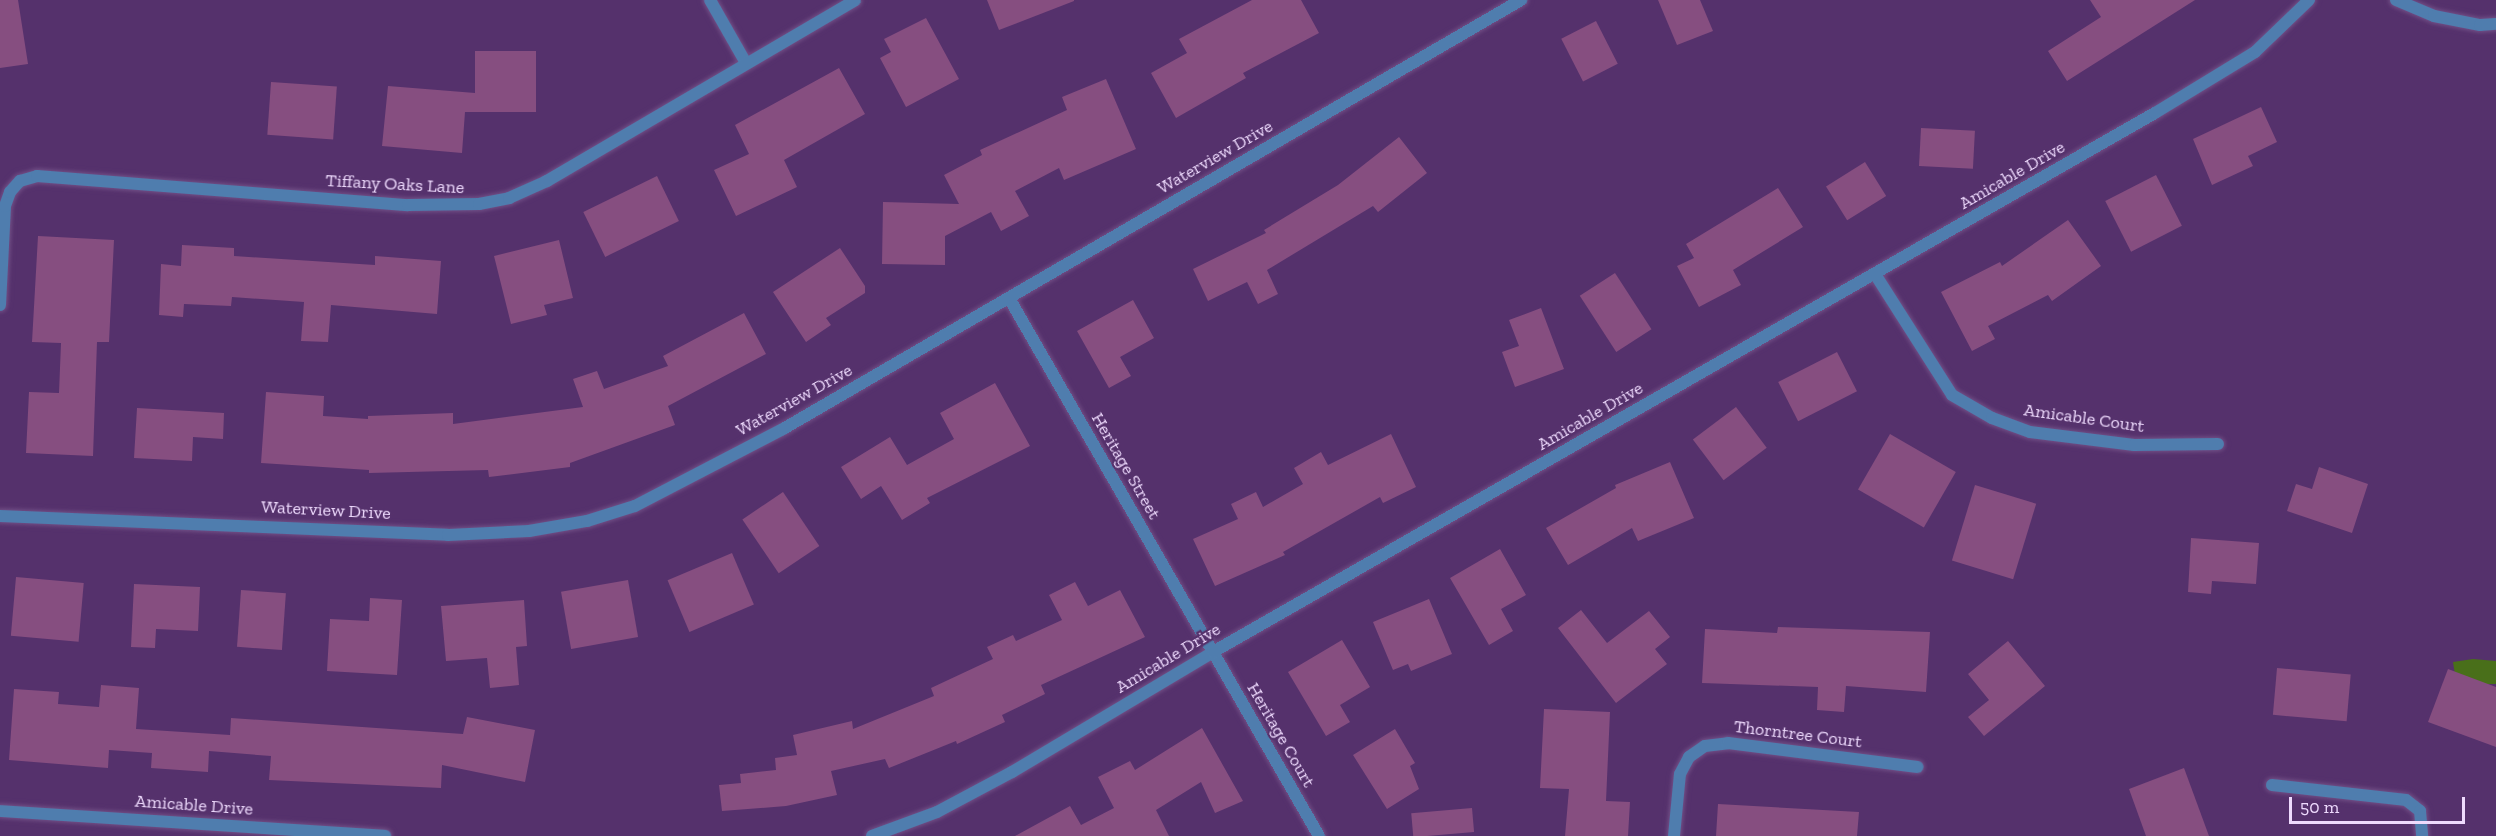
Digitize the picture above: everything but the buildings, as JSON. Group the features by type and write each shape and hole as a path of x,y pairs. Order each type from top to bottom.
{"street":[{"path":"710,0 746,63"},
{"name":"Tiffany Oaks Lane","path":"0,305 5,206 10,192 20,181 37,176 408,205 479,204 509,198 547,181 855,0"},
{"name":"Waterview Drive","path":"0,516 448,535 528,531 587,521 636,506 783,429 1521,0"},
{"name":"Amicable Drive","path":"872,836 937,812 1003,777 1213,652 1875,274 2255,52 2309,0"},
{"path":"2396,0 2434,16 2480,25 2496,24"},
{"name":"Amicable Court","path":"1875,274 1952,395 1992,418 2030,432 2134,446 2218,444"},
{"name":"Heritage Street","path":"1009,297 1213,652"},
{"name":"Heritage Court","path":"1213,652 1319,836"},
{"name":"Thorntree Court","path":"1674,836 1680,774 1689,757 1705,746 1734,744 1917,767"},
{"path":"2272,785 2406,800 2420,812 2422,836"},
{"name":"Amicable Drive","path":"0,811 385,836"}],"green space":[{"path":"2473,659 2496,661 2496,684 2478,684 2455,675 2453,662"}]}
